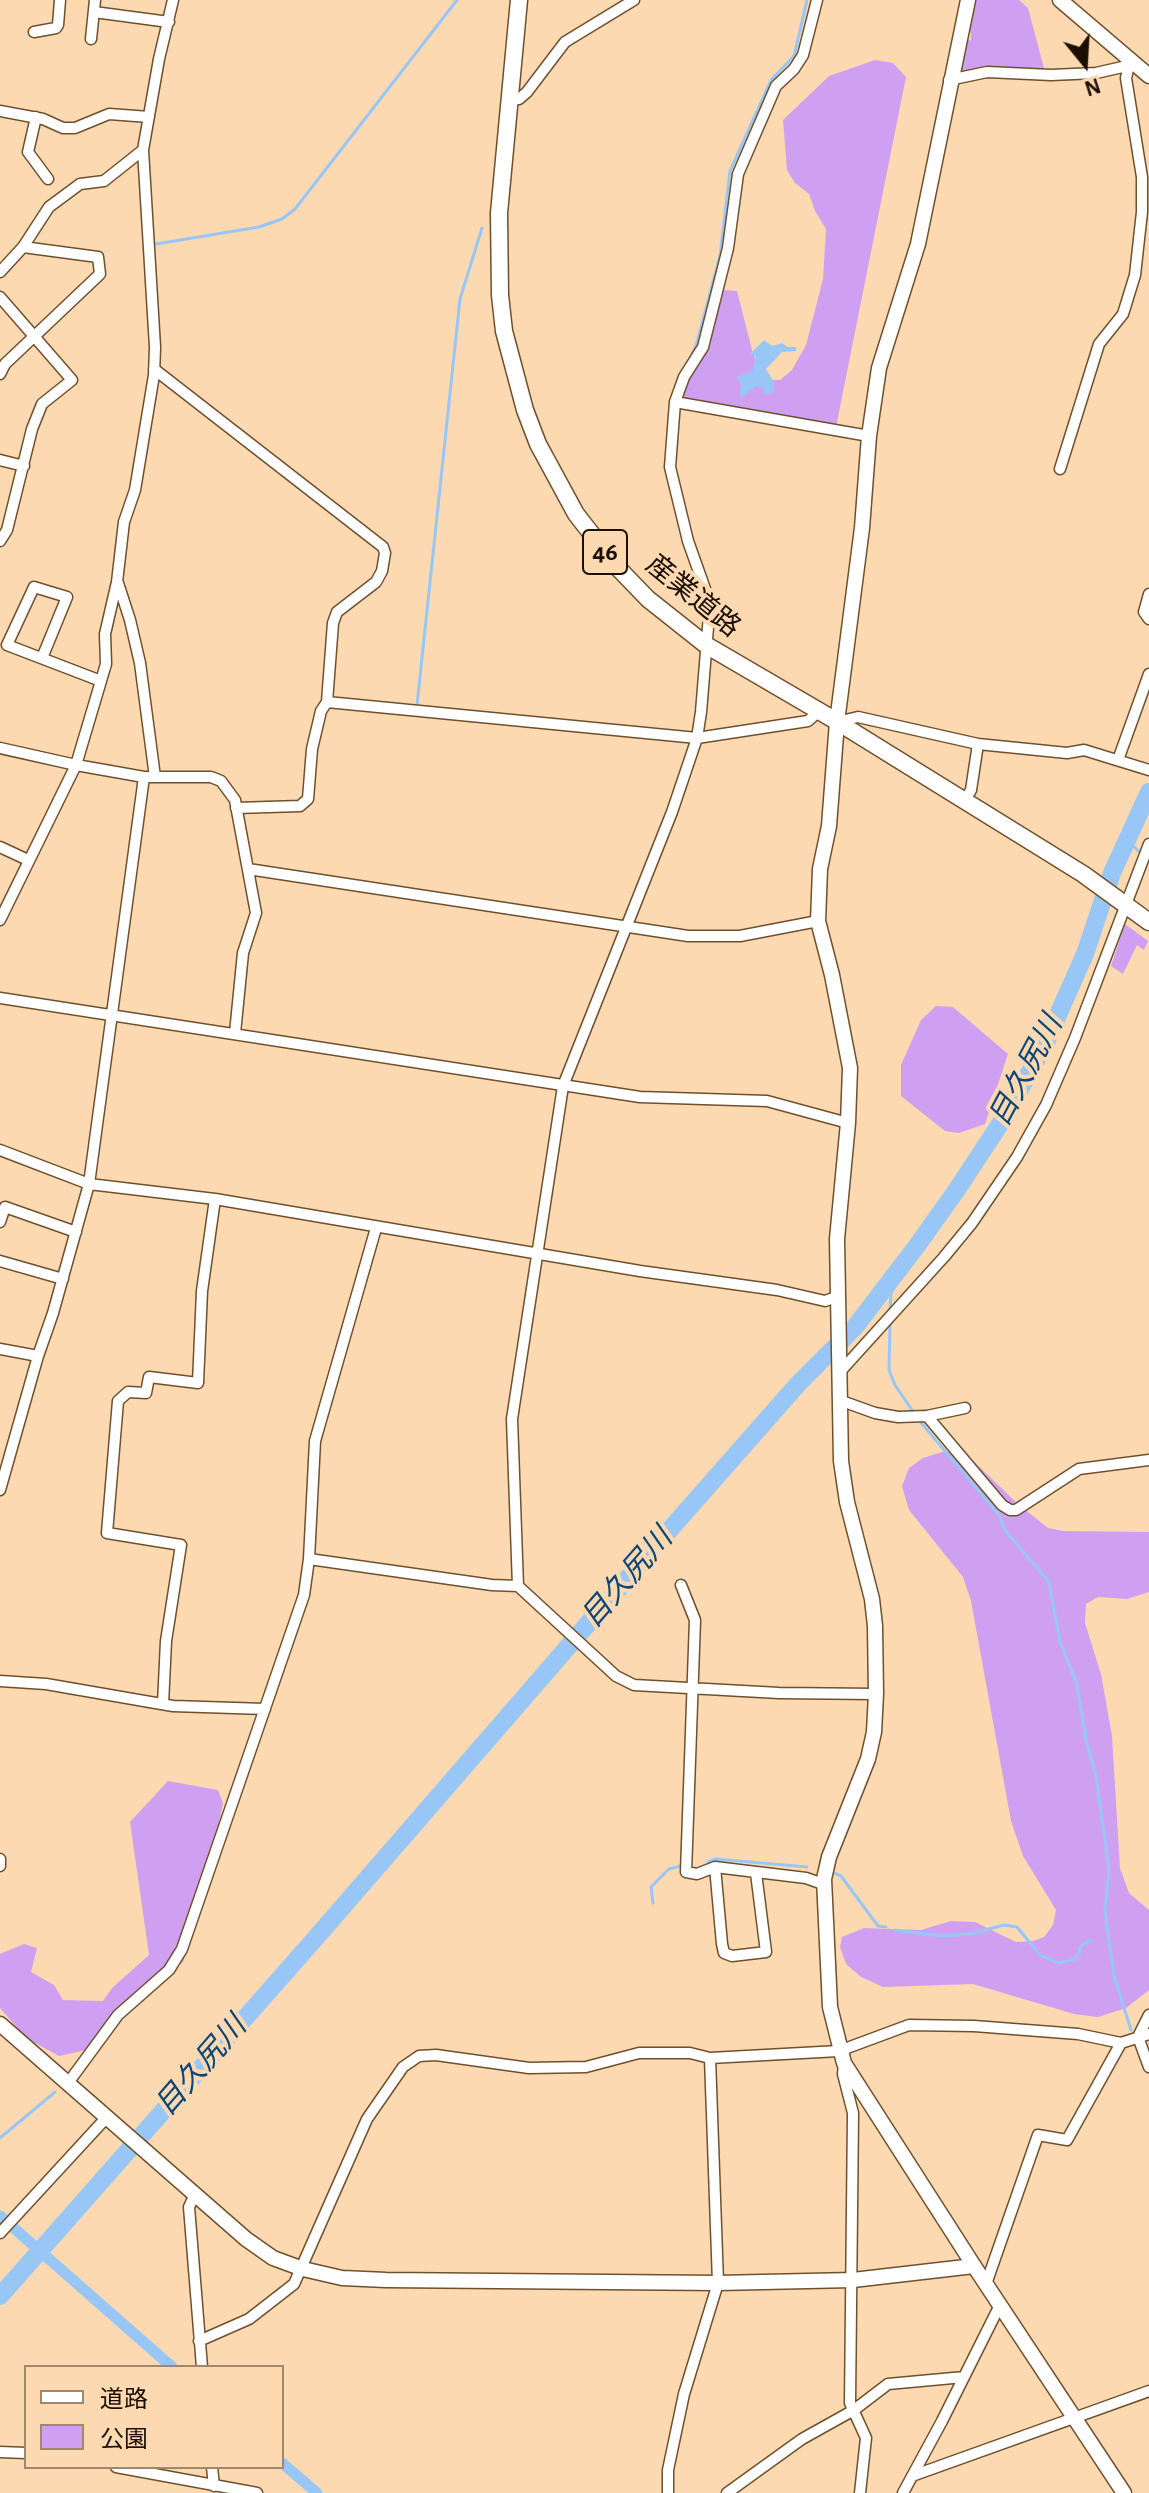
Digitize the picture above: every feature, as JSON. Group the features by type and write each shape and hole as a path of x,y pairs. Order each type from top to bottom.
{"main road":[{"name":"産業道路","path":"519,0 499,213 498,268 504,331 525,410 559,485 596,541 648,599 706,645 1083,874 1125,904"},
{"name":"46","path":"1125,904 1149,922"}],"street":[{"path":"34,32 56,28 60,0"},
{"path":"91,39 95,0"},
{"path":"0,920 4,902 76,765 106,664 105,634 117,582 124,522 135,490 154,369 143,150 173,0"},
{"path":"510,100 519,99 527,92 565,42 634,0"},
{"path":"518,1586 512,1419 563,1086 672,812 697,738 710,603 688,541 670,467 675,402 684,377 703,347 728,248 738,174 776,86 794,69 803,55 817,0"},
{"path":"860,2493 866,2438 850,2403 853,2113 830,2007 823,1884 829,1857 868,1759 874,1732 875,1626 872,1599 847,1502 841,1461 837,1239 850,1068 846,1038 818,921 820,869 829,826 837,722 879,368 918,244 949,80 968,0"},
{"path":"1060,0 1129,63 1149,76"},
{"path":"94,12 169,22"},
{"path":"949,80 987,72 1051,75 1096,73 1129,63"},
{"path":"1060,469 1099,344 1123,314 1135,275 1141,225 1142,177 1126,78 1129,63"},
{"path":"0,111 36,117 63,128 75,128 109,114 149,117"},
{"path":"36,117 28,152 48,179"},
{"path":"0,272 23,247 49,207 80,184 104,181 143,150"},
{"path":"0,374 5,364 100,274 98,257 23,247"},
{"path":"0,297 72,380 42,404 32,429 7,530 0,541"},
{"path":"154,369 383,547 385,553 382,571 376,582 337,612 333,623 327,702 321,711 312,749 308,799 300,806 236,808"},
{"path":"675,402 869,436"},
{"path":"0,460 24,466"},
{"path":"0,1490 89,1184 110,1015 150,777 140,663 117,582"},
{"path":"42,658 67,597 34,587 7,645 101,681"},
{"path":"1149,594 1144,612 1149,619"},
{"path":"1119,760 1149,674"},
{"path":"327,702 697,738 808,721 819,711"},
{"path":"837,722 866,718 978,744 1067,753 1084,750 1149,770"},
{"path":"964,802 971,790 978,744"},
{"path":"0,748 150,777 211,777 221,781 235,800 256,913 241,962 235,1033"},
{"path":"0,847 28,860"},
{"path":"838,1372 944,1257 972,1223 1017,1157 1046,1105 1146,852"},
{"path":"248,869 688,936 740,936 818,921"},
{"path":"0,998 563,1086 660,1098 754,1099 848,1123"},
{"path":"0,1150 89,1184 215,1199 376,1228 777,1290 836,1304"},
{"path":"163,1704 166,1641 181,1545 107,1533 118,1401 128,1392 146,1393 149,1377 198,1383 202,1291 215,1199"},
{"path":"0,1222 5,1207 76,1232"},
{"path":"68,2083 118,2015 169,1970 182,1949 304,1595 309,1559 315,1441 376,1228"},
{"path":"0,1261 63,1279"},
{"path":"0,1349 38,1356"},
{"path":"839,1400 875,1413 898,1417 927,1416 965,1408"},
{"path":"927,1416 1002,1505 1010,1510 1016,1510 1079,1469 1149,1460"},
{"path":"309,1559 518,1586 616,1676 634,1685 694,1690 876,1694"},
{"path":"681,1585 695,1620 686,1872 697,1874 715,1867 806,1878 823,1884"},
{"path":"0,1681 46,1684 163,1704 265,1709"},
{"path":"0,1859 0,1866"},
{"path":"715,1867 722,1944 724,1953 732,1956 766,1952 756,1873"},
{"path":"1149,2015 1144,2035 1149,2067"},
{"path":"0,2024 255,2245 273,2258 303,2269 342,2278 718,2283 853,2280 974,2266"},
{"path":"199,2341 249,2319 294,2284 367,2119 403,2067 419,2056 436,2055 529,2068 586,2067 639,2053 690,2053 710,2058 842,2057 909,2025 974,2026 1078,2034 1121,2043 1144,2035"},
{"path":"986,2284 1038,2135 1067,2140 1121,2043"},
{"path":"842,2057 974,2266 1124,2493"},
{"path":"668,2493 668,2470 684,2394 718,2283 710,2058"},
{"path":"0,2233 108,2118"},
{"path":"195,2194 189,2207 202,2365"},
{"path":"903,2493 1000,2305"},
{"path":"727,2493 802,2439 854,2410 888,2384 964,2377"},
{"path":"912,2476 1149,2391"},
{"path":"0,2452 24,2453"},
{"path":"126,2469 257,2493"},
{"path":"212,2469 214,2486"}],"green space":[{"path":"973,0 1019,0 1028,8 1045,72 956,75 964,41 971,40 971,33 966,31"},
{"path":"875,60 893,63 906,77 836,427 680,398 680,377 706,320 724,290 737,291 753,354 766,380 780,380 792,370 806,345 823,279 826,229 809,194 795,183 787,170 783,120 829,76"},
{"path":"1125,924 1148,941 1144,950 1137,945 1123,974 1111,966"},
{"path":"936,1006 953,1007 1008,1054 985,1124 959,1133 945,1131 901,1096 901,1065 921,1020"},
{"path":"945,1451 966,1454 1048,1528 1063,1531 1149,1532 1149,1592 1127,1599 1098,1597 1086,1604 1085,1623 1101,1674 1112,1736 1120,1868 1129,1893 1149,1910 1149,1990 1126,2008 1098,2017 1074,2014 973,1984 883,1987 861,1977 846,1964 840,1947 842,1937 864,1928 921,1930 951,1921 975,1922 1016,1942 1044,1937 1053,1925 1056,1910 1023,1856 1011,1821 971,1601 963,1577 909,1510 902,1486 909,1468 923,1458"},
{"path":"168,1781 218,1790 223,1803 203,1898 183,1962 133,2002 86,2050 59,2056 26,2038 0,2008 0,1954 24,1944 37,1948 31,1972 54,1985 63,2000 103,2001 112,1988 149,1955 130,1822"}],"water":[{"path":"764,340 772,346 782,343 796,347 796,351 782,352 766,369 774,382 774,391 765,395 763,388 756,386 743,397 740,396 741,385 737,376 752,372 756,357 750,354"}],"waterway":[{"path":"156,244 259,227 282,219 295,209 457,0"},
{"path":"696,346 720,256 730,171 771,80 794,56 807,0"},
{"path":"417,705 460,299 482,228"},
{"name":"目久尻川","path":"0,2296 798,1384 855,1327 956,1191 1006,1115 1045,1044 1085,954 1112,873 1149,792"},
{"path":"1127,840 1149,861"},
{"path":"890,1312 892,1278"},
{"path":"890,1324 889,1370 914,1413"},
{"path":"918,1419 999,1515 1005,1530 1049,1582 1060,1642 1077,1684 1086,1740 1096,1776 1109,1869 1105,1911 1114,1976 1131,2030"},
{"path":"708,1862 716,1859 807,1867"},
{"path":"653,1903 651,1887 669,1869 681,1866"},
{"path":"834,1873 841,1876 878,1926 886,1927"},
{"path":"895,1930 942,1936 971,1934 1004,1925 1017,1927 1040,1955 1058,1963 1075,1959 1079,1948 1090,1940"},
{"path":"0,2138 55,2092"},
{"path":"0,2216 170,2365"},
{"path":"284,2465 317,2493"}]}
